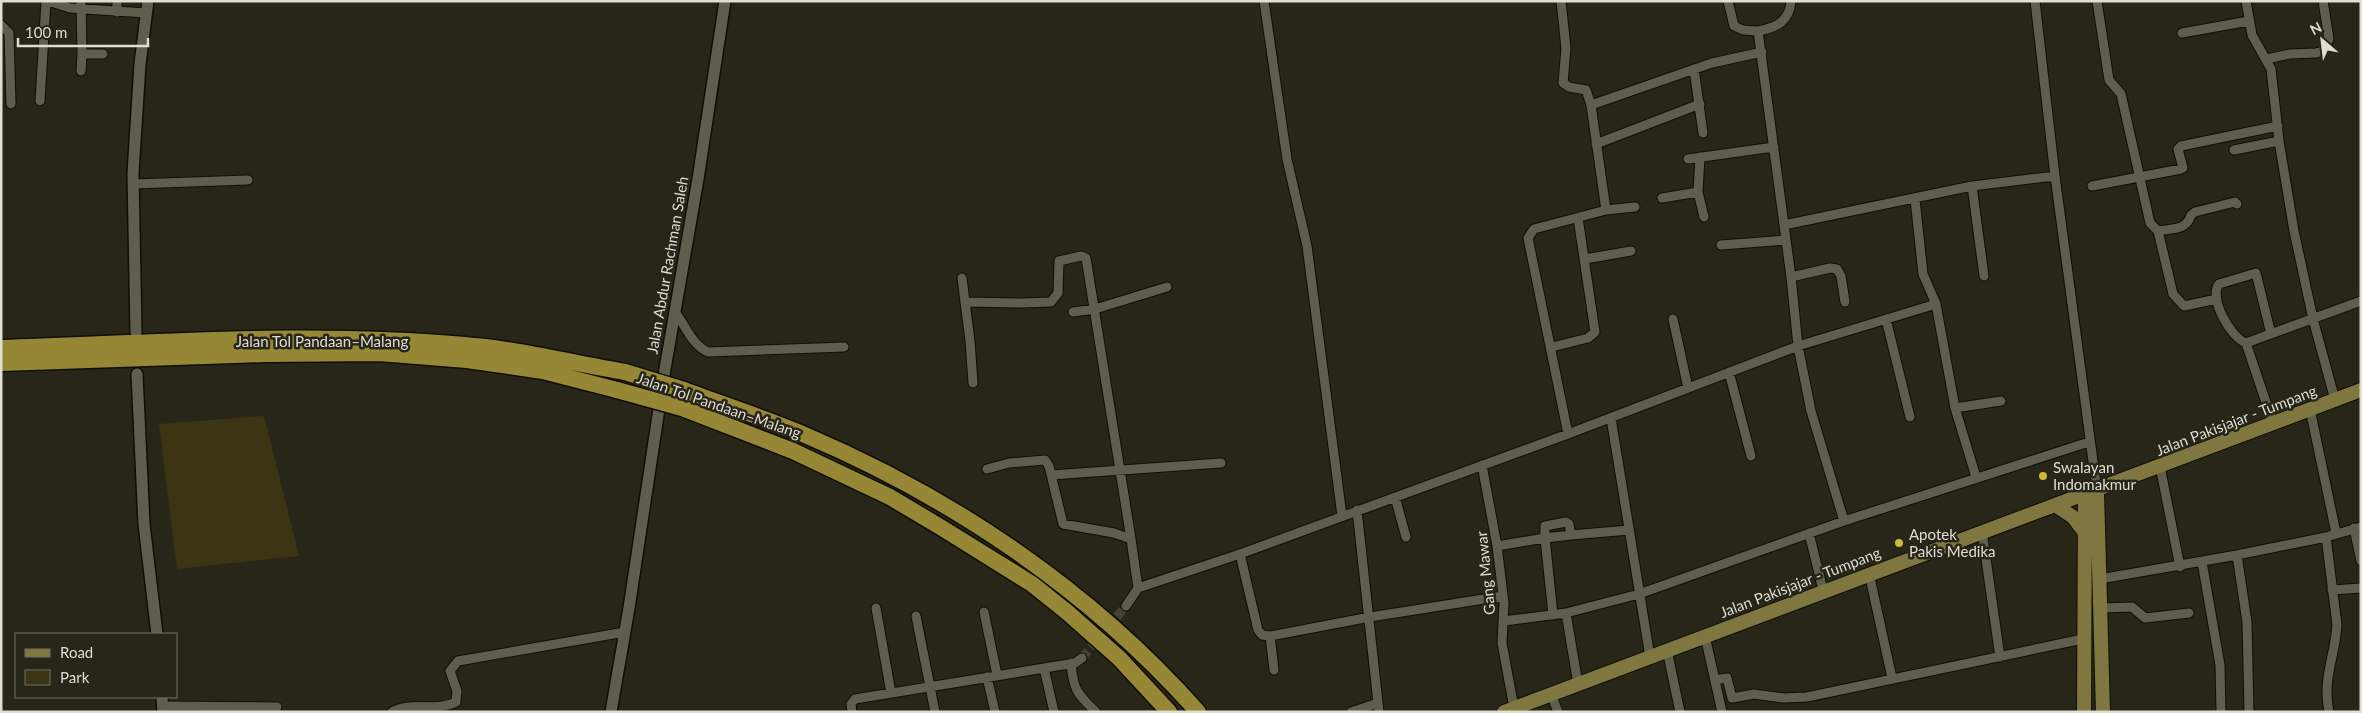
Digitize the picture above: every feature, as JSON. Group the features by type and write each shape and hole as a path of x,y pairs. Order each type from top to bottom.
{"highway":[{"name":"Jalan Tol Pandaan–Malang","path":"1,348 261,340 377,340 465,345 625,372 684,390 805,435 902,482 987,531 1058,581 1125,636 1198,712"},
{"name":"Jalan Tol Pandaan–Malang","path":"1,363 255,354 379,353 467,360 543,371 682,408 793,452 890,497 1032,584 1119,658 1169,712"}],"main road":[{"name":"Jalan Pakisjajar - Tumpang","path":"1509,710 1823,590 2091,493 2361,390"},
{"path":"2084,712 2083,640 2086,534 2091,493"},
{"path":"2091,493 2100,579 2103,712"},
{"path":"2055,505 2073,517 2086,534"}],"street":[{"path":"40,102 47,1 61,6 80,5 117,12 147,7 140,73 133,184 136,332"},
{"path":"117,1 117,12"},
{"name":"Jalan Abdur Rachman Saleh","path":"611,712 725,1"},
{"path":"1264,1 1287,159 1307,246 1342,516"},
{"path":"1561,1 1566,48 1563,83 1569,87 1586,90 1591,105 1606,210"},
{"path":"1728,1 1734,26 1743,30 1758,31 1773,28 1782,23 1790,12 1790,1"},
{"path":"2036,1 2055,176 2089,442 2091,493"},
{"path":"2098,1 2109,80 2121,94 2150,223 2158,231 2175,298 2184,306 2217,299"},
{"path":"2246,1 2253,37 2267,59 2272,75 2294,230 2334,400"},
{"path":"2267,59 2322,51 2329,39 2324,1"},
{"path":"80,5 81,71"},
{"path":"2182,33 2249,21"},
{"path":"1,25 8,33 11,104"},
{"path":"1758,31 1791,277 1798,346 1811,411 1844,522"},
{"path":"1591,105 1694,69 1762,52"},
{"path":"82,54 103,54"},
{"path":"1694,69 1703,133"},
{"path":"1596,144 1700,104"},
{"path":"2092,186 2140,176 2152,176 2182,168 2178,149 2181,146 2278,126"},
{"path":"2234,150 2280,141"},
{"path":"1688,159 1774,147"},
{"path":"1700,157 1698,192 1704,217"},
{"path":"1784,225 1972,186 2055,176"},
{"path":"133,184 248,180"},
{"path":"1972,186 1984,276"},
{"path":"1662,198 1698,192"},
{"path":"1915,199 1923,274 1936,304 1955,408 1976,477"},
{"path":"2158,231 2187,225 2191,214 2195,212 2235,202 2237,204"},
{"path":"1568,434 1552,347 1528,238 1534,229 1606,210 1634,207"},
{"path":"1552,347 1588,338 1595,332 1578,218"},
{"path":"1721,245 1786,240"},
{"path":"1585,258 1631,251"},
{"path":"964,302 1021,304 1051,302 1058,293 1059,261 1081,256 1086,258 1138,588"},
{"path":"1791,277 1830,268 1837,269 1841,276 1845,302"},
{"path":"2271,334 2256,273 2219,284 2216,289 2221,313 2231,331 2240,340 2250,342 2297,325"},
{"path":"962,278 973,383"},
{"path":"1073,312 1095,309 1167,287"},
{"path":"2250,342 2361,301"},
{"path":"1126,606 1138,588 1240,554 1568,434 1798,346 1936,304"},
{"path":"675,312 693,340 701,349 708,352 844,347"},
{"path":"1673,319 1688,388"},
{"path":"1886,319 1910,417"},
{"path":"2250,342 2274,424"},
{"path":"1729,372 1751,456"},
{"path":"137,374 144,524 157,633"},
{"path":"1955,408 2002,401"},
{"path":"2310,409 2336,533"},
{"path":"1611,418 1650,657"},
{"path":"1504,621 1566,613 1640,594 1809,533 1976,477 2089,442"},
{"path":"987,469 1040,459 1046,460 1063,524 1066,526 1114,532 1131,539"},
{"path":"1051,475 1221,463"},
{"name":"Gang Mawar","path":"1482,465 1497,546 1503,596 1504,621 1502,644 1509,710"},
{"path":"2160,466 2180,567"},
{"path":"1395,497 1406,537"},
{"path":"1351,712 1379,708 1357,510"},
{"path":"1553,615 1545,526 1566,522 1569,524 1571,535"},
{"path":"2100,579 2237,556 2326,537 2358,528 2361,561"},
{"path":"1497,546 1545,538 1629,530"},
{"path":"1982,531 2000,657"},
{"path":"1809,533 1823,590"},
{"path":"2326,537 2337,624 2336,638 2326,681 2329,712"},
{"path":"1240,554 1258,630 1262,636 1503,596"},
{"path":"2237,556 2247,622 2249,712"},
{"path":"2202,562 2220,665 2221,712"},
{"path":"1869,573 1892,678"},
{"path":"2332,590 2361,588"},
{"path":"2101,608 2132,607 2145,618 2189,613"},
{"path":"876,608 891,693"},
{"path":"984,612 997,675"},
{"path":"1566,613 1578,684"},
{"path":"916,616 935,712"},
{"path":"392,712 400,709 447,706 456,702 457,691 450,671 458,661 625,632"},
{"path":"1270,636 1274,670"},
{"path":"1705,636 1722,712"},
{"path":"1715,680 1728,678 1732,698 1754,694 1783,698 1807,697 2083,640"},
{"path":"1667,650 1680,712"},
{"path":"852,712 851,704 855,699 1044,668 1071,663 1082,658"},
{"path":"1071,663 1072,681 1076,693 1096,712"},
{"path":"1044,668 1054,712"},
{"path":"986,677 995,712"},
{"path":"1551,694 1558,712"},
{"path":"163,705 277,707"}],"green space":[{"path":"264,416 299,556 177,569 159,424"}],"tunnel":[{"path":"1082,658 1126,606"}],"place":[{"name":"Swalayan Indomakmur","path":"2043,476"},
{"name":"Apotek Pakis Medika","path":"1899,543"}]}
